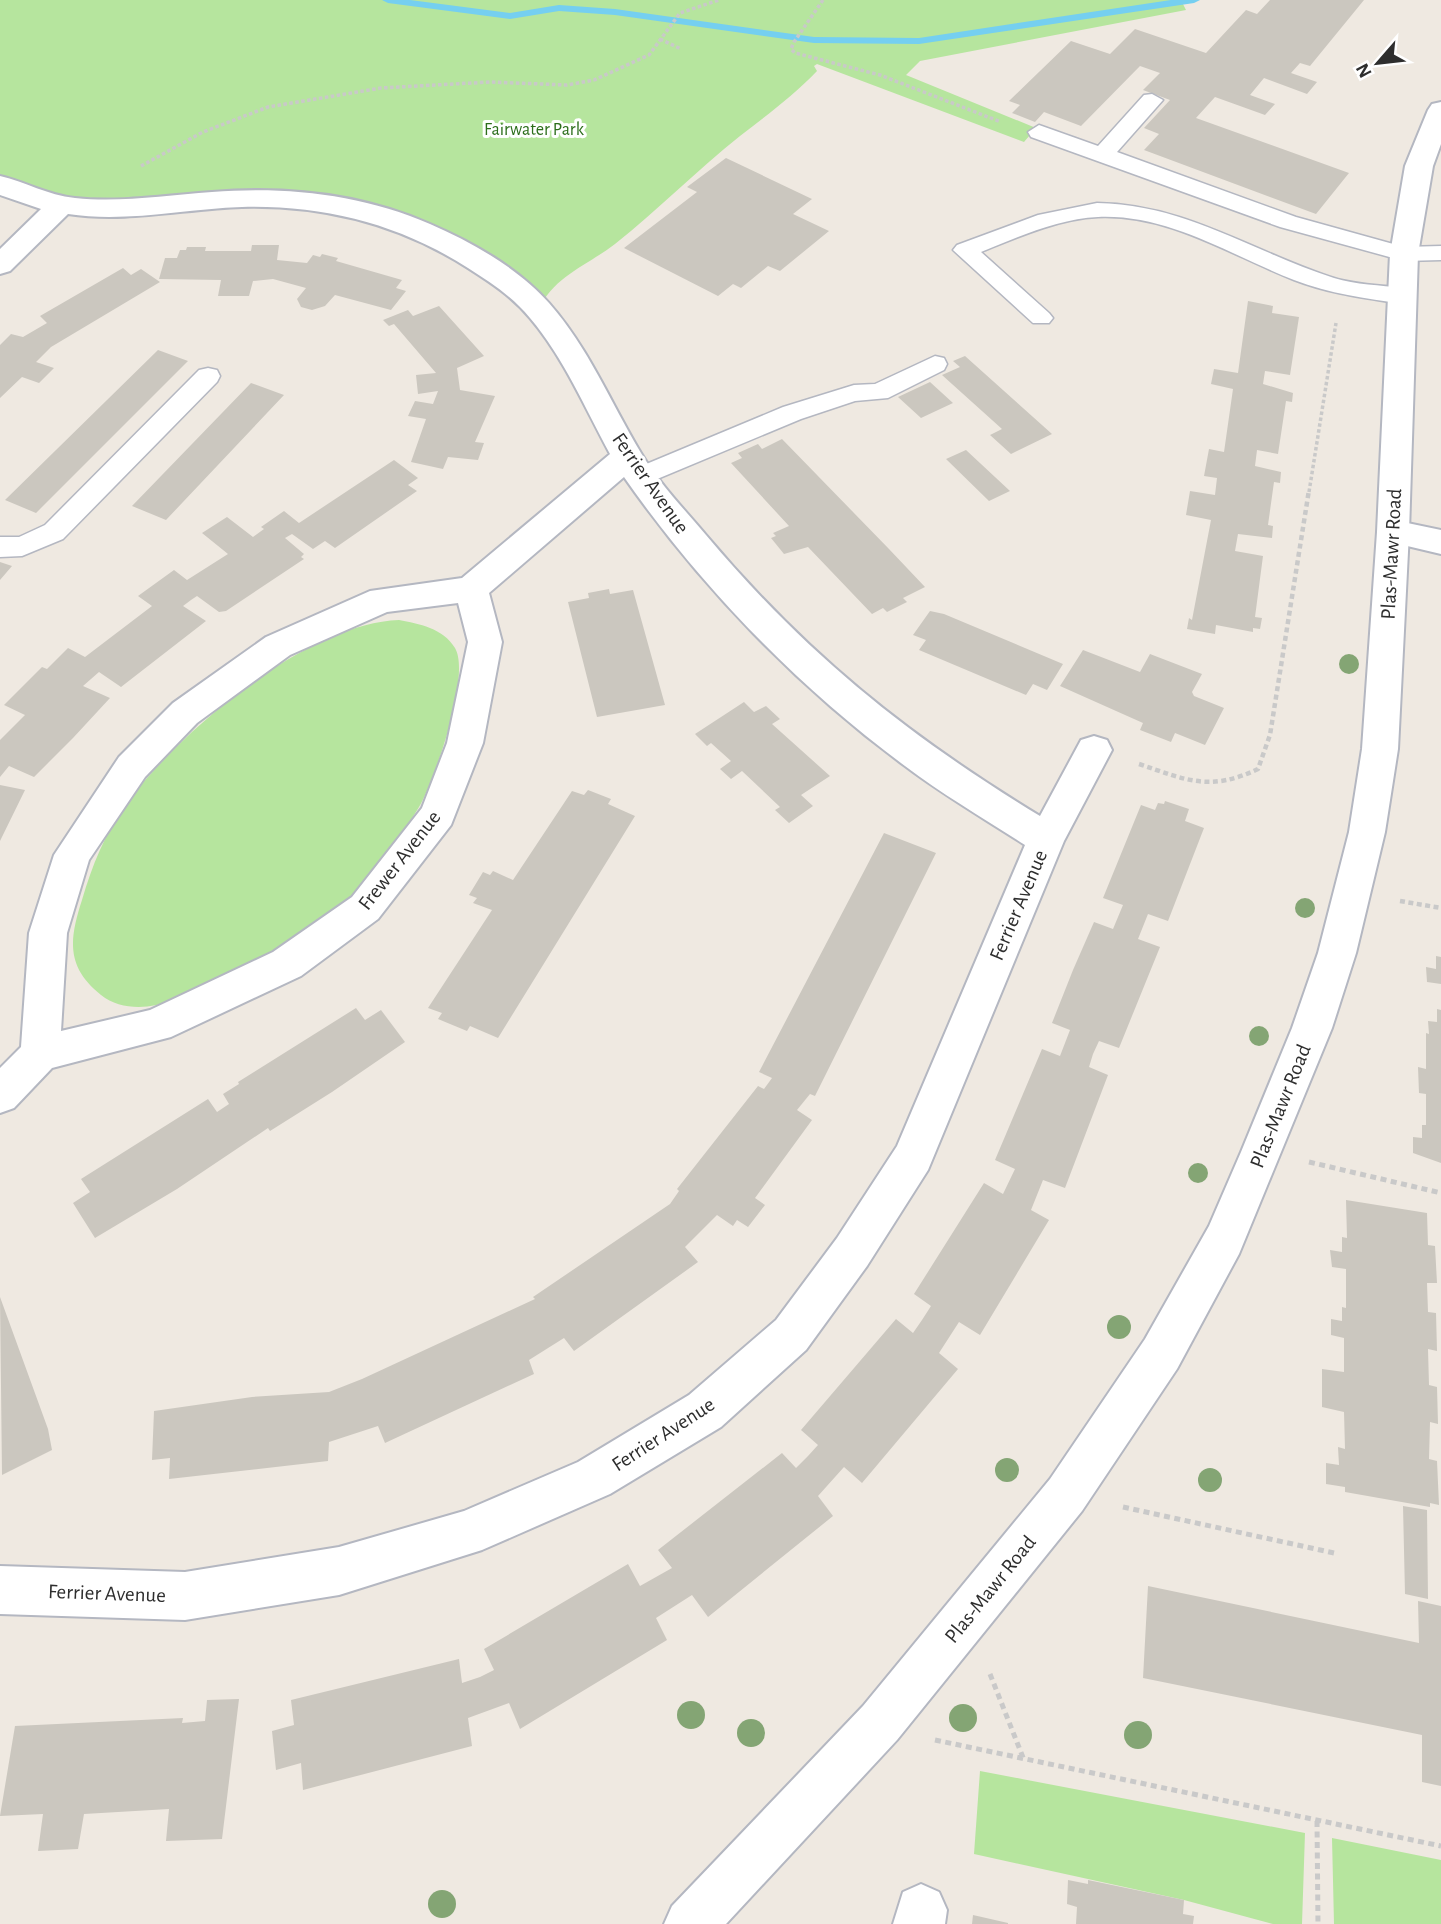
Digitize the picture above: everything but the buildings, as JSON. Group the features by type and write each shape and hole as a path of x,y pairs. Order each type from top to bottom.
{"street":[{"name":"Plas-Mawr Road","path":"690,1924 880,1723 1066,1494 1161,1354 1224,1240 1262,1152 1325,991 1359,868 1380,749 1403,296 1423,254 1419,166 1441,110"},
{"name":"Ferrier Avenue","path":"0,184 79,206 126,209 216,200 272,199 349,209 404,222 446,243 539,309 573,355 634,466 740,598 820,677 903,746 1046,839 913,1157 852,1252 791,1335 705,1411 594,1478 466,1534 340,1572 185,1596 0,1590"},
{"path":"0,265 79,206"},
{"path":"0,1095 40,1054 48,933 72,855 132,767 185,713 278,646 382,600 471,589 634,466"},
{"path":"1393,532 1441,542"},
{"name":"Frewer Avenue","path":"40,1054 157,1025 287,964 365,908 438,815 465,743 485,642 471,589"},
{"path":"1046,839 1094,750"}],"lane":[{"path":"1104,153 1152,100"},
{"path":"1039,132 1104,153 1288,222 1423,254"},
{"path":"1041,318 965,250 1052,218 1098,210 1136,211 1178,223 1342,287 1403,296"},
{"path":"634,466 854,393 879,392 936,364"},
{"path":"0,547 22,546 54,533 208,376"}],"path":[{"path":"79,206 111,190 147,161 244,114 381,88 479,83 568,85 620,70 649,55 680,13 719,0"},
{"path":"822,0 794,42 791,49 795,53 880,75 1027,132 1039,132"},
{"path":"660,39 681,49"},
{"path":"1094,750 1210,786 1236,781 1258,769 1269,735 1342,287"},
{"path":"1262,1152 1441,1193"},
{"path":"1066,1494 1334,1553"},
{"path":"967,1618 1024,1760"},
{"path":"880,1723 959,1747 1441,1846"},
{"path":"1317,1821 1318,1924"}],"green space":[{"name":"Fairwater Park","path":"0,0 1181,0 1186,10 920,61 906,75 1036,128 1024,142 817,64 814,66 817,71 789,97 724,149 647,218 615,244 563,279 545,298 539,309 404,223 272,199 126,209 0,184"},
{"path":"399,620 430,628 450,641 459,661 458,680 449,728 426,794 373,874 339,909 302,935 237,971 193,991 146,1007 118,1004 101,995 81,974 76,963 73,940 78,914 95,862 105,838 126,804 178,745 248,686 325,640 363,626"},
{"path":"980,1771 1305,1833 1302,1924 1273,1924 1184,1900 974,1854"},
{"path":"1332,1838 1441,1860 1441,1924 1334,1924"}],"waterway":[{"path":"388,0 510,16 559,8 615,12 814,40 919,41 1194,0"}]}
